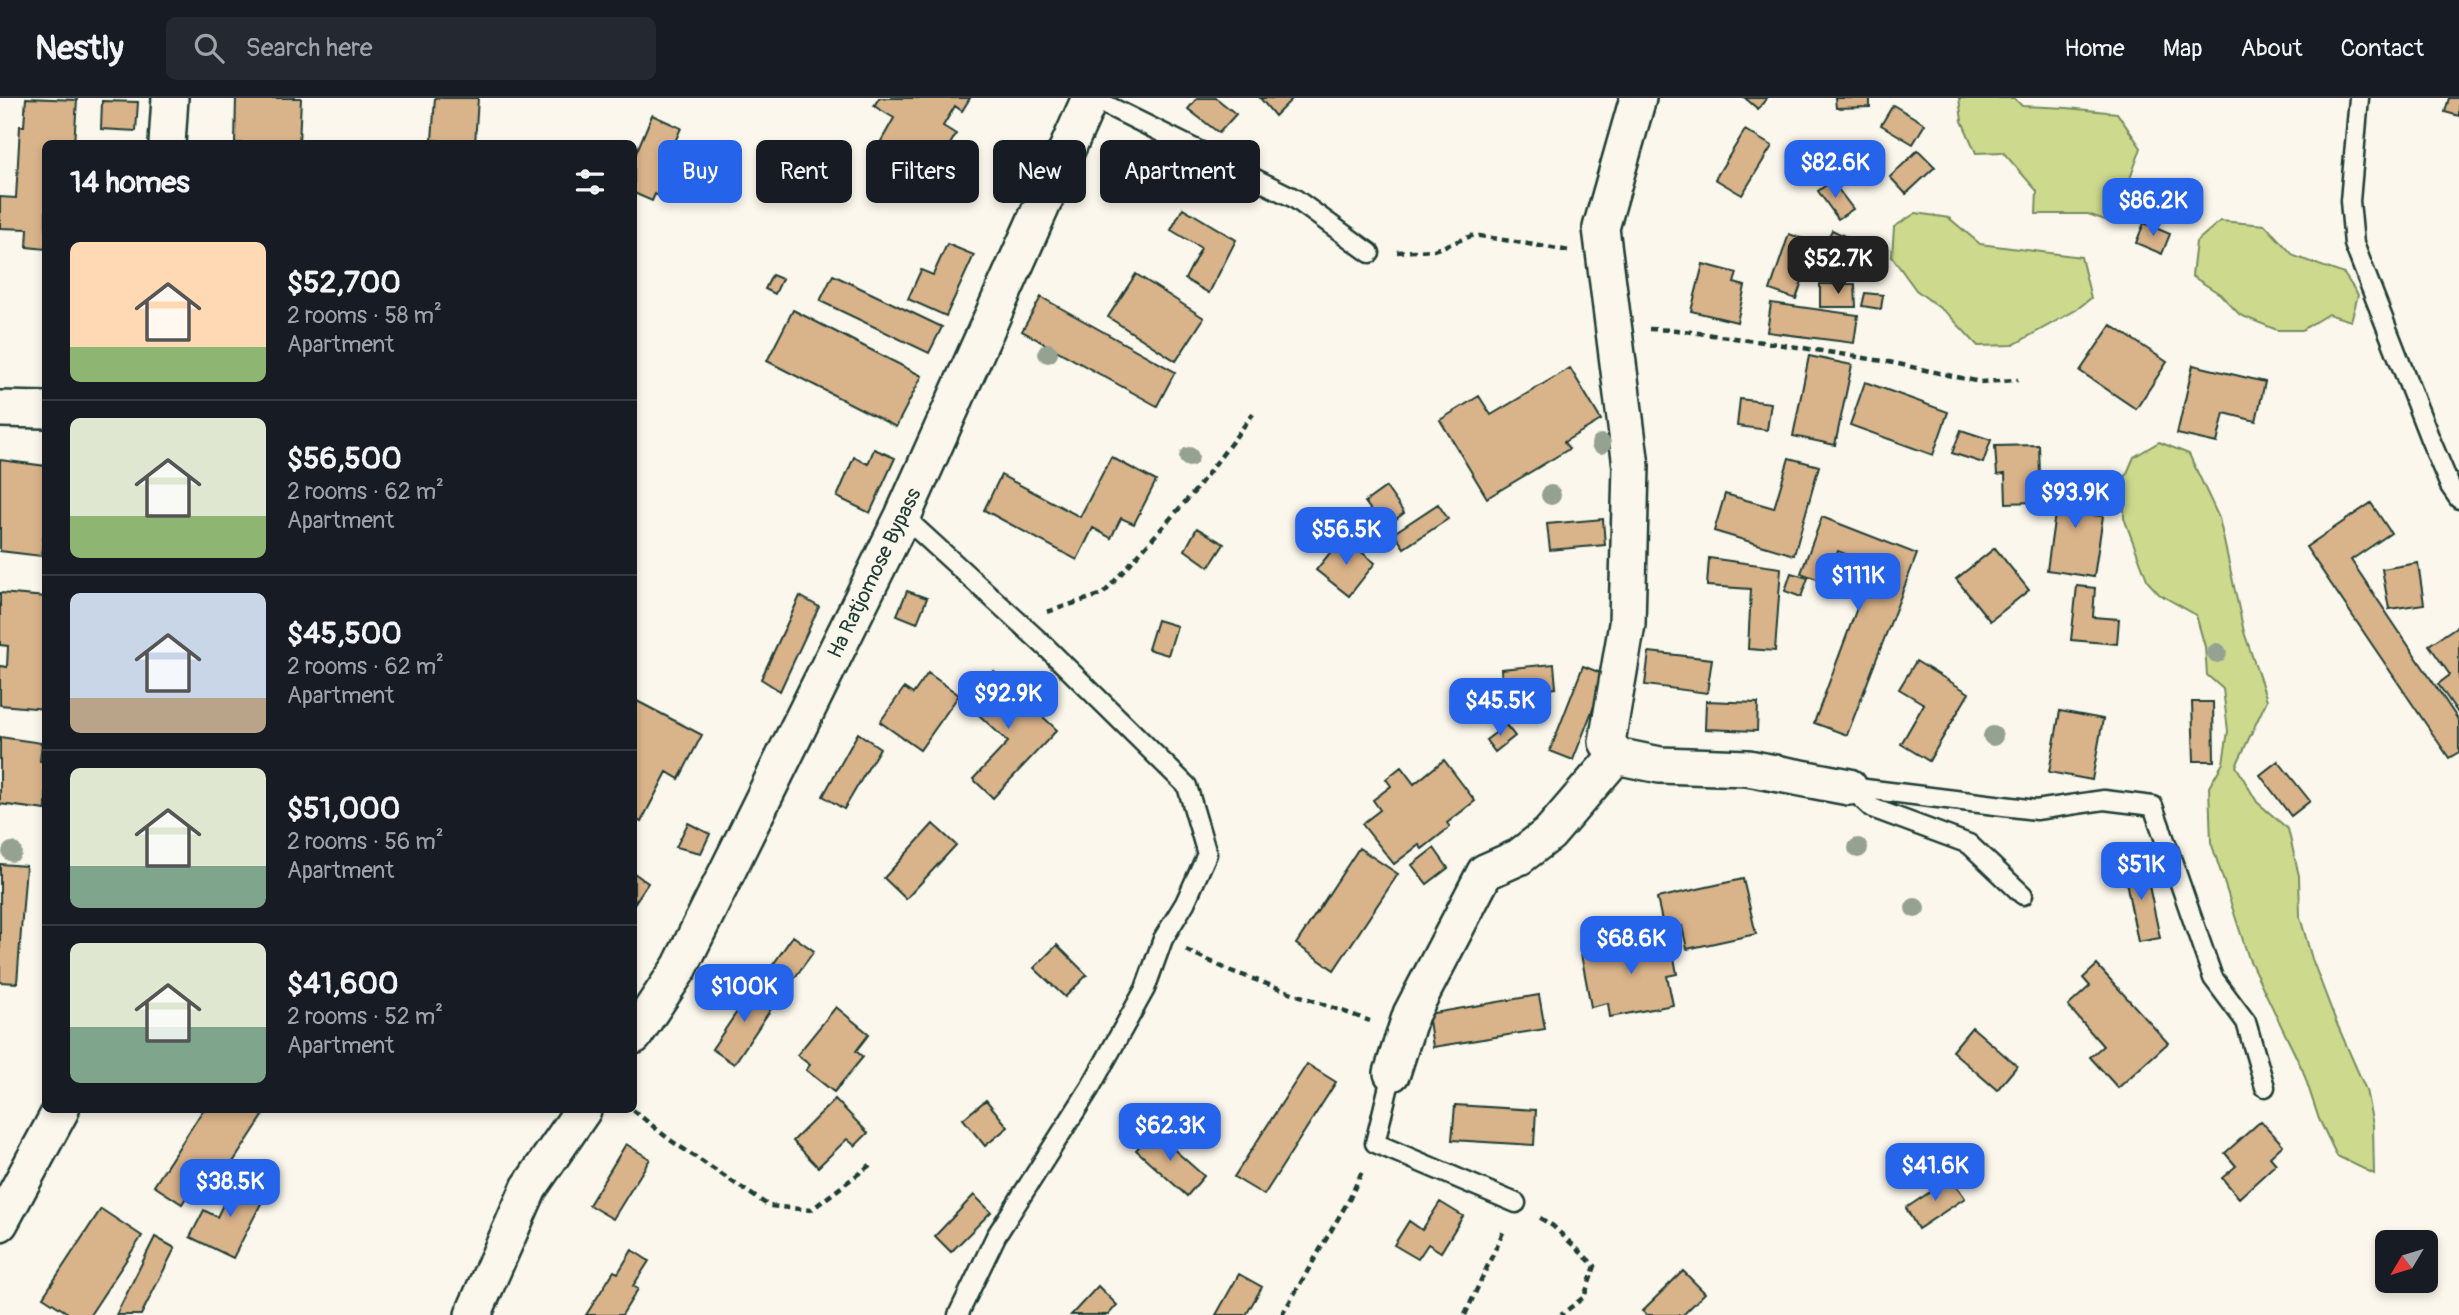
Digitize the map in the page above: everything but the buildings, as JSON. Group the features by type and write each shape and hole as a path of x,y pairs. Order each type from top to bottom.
{"street":[{"path":"167,140 170,98"},
{"name":"Ha Ratjomose Bypass","path":"637,1032 681,967 903,516 1091,98"},
{"path":"1638,98 1601,228 1631,466 1627,624 1607,742 1616,756 1660,765 1748,768 1849,787"},
{"path":"0,409 42,410"},
{"path":"1392,1073 1411,1014 1485,872 1519,857 1549,834 1616,756"},
{"path":"0,1223 59,1113"},
{"path":"473,1315 529,1188 581,1113"}],"lane":[{"path":"1091,98 1294,198 1370,253"},
{"path":"2359,98 2350,201 2354,244 2430,439 2450,486 2459,499"},
{"path":"903,516 1020,622 1187,786 1207,854 1185,903 1163,939 1145,989 1090,1088 996,1236 958,1315"},
{"path":"1849,787 1872,808 1969,844 2023,895"},
{"path":"1849,787 2036,810 2104,800 2153,806 2213,978 2246,1022 2265,1087"},
{"path":"1392,1073 1375,1143 1516,1203"}],"path":[{"path":"1370,253 1434,250 1474,235 1605,257"},
{"path":"1614,329 1677,330 1889,362 1980,382 2018,380"},
{"path":"1020,622 1102,594 1194,492 1252,414"},
{"path":"1163,939 1231,971 1405,1033"},
{"path":"637,1113 670,1140 769,1206 811,1210 874,1162"},
{"path":"1282,1315 1350,1198 1375,1143"},
{"path":"1465,1315 1516,1203 1553,1226 1595,1266 1584,1297 1561,1315"}],"green space":[{"path":"1959,98 2014,98 2022,106 2117,113 2141,148 2114,223 2088,214 2036,214 2037,191 2003,152 1976,153 1962,121"},
{"path":"1916,213 1949,218 1980,244 2081,257 2091,298 2076,310 2013,345 1978,346 1949,315 1916,290 1892,257 1894,227"},
{"path":"2220,221 2265,225 2294,256 2344,274 2358,295 2351,321 2328,314 2302,330 2277,330 2240,315 2220,294 2192,276 2196,242"},
{"path":"2159,442 2189,454 2219,518 2244,632 2267,700 2236,766 2257,802 2288,829 2299,876 2300,917 2312,959 2366,1090 2373,1125 2374,1174 2337,1156 2319,1119 2303,1071 2249,959 2211,842 2209,787 2223,763 2228,731 2223,689 2207,675 2205,647 2196,615 2159,594 2148,582 2124,518 2124,480 2134,457"}]}
